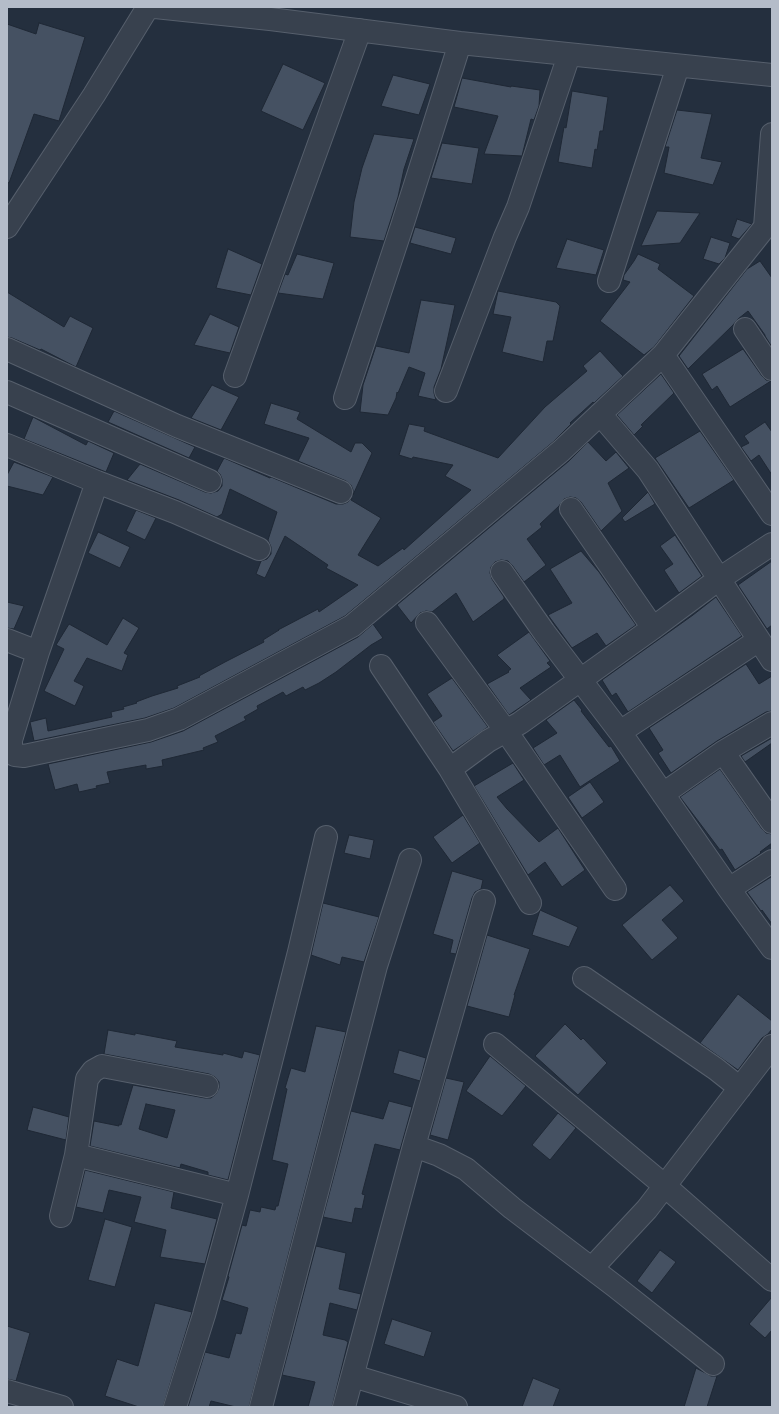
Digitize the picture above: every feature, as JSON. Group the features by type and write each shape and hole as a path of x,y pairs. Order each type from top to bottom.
{"street":[{"path":"7,227 94,95 148,7"},
{"path":"154,7 273,13 360,30 460,43 772,75"},
{"path":"235,376 360,30"},
{"path":"345,398 402,226 460,43"},
{"path":"446,391 518,207 569,55"},
{"path":"609,281 678,66"},
{"path":"97,482 38,652 11,740 11,748 15,755 24,756 140,732 179,719 352,626 552,459 663,355 769,227 772,134"},
{"path":"745,329 772,369"},
{"path":"7,349 177,426 341,492"},
{"path":"663,355 772,514"},
{"path":"7,392 210,481"},
{"path":"600,414 648,470 772,660"},
{"path":"8,449 175,512 259,549"},
{"path":"571,509 653,628"},
{"path":"450,769 488,741 506,731 580,680 720,579 772,544"},
{"path":"502,572 544,632 620,732 729,889 772,948"},
{"path":"427,623 506,731 615,889"},
{"path":"7,640 38,652"},
{"path":"620,732 759,640"},
{"path":"381,666 450,769 530,903"},
{"path":"663,794 723,752 772,723"},
{"path":"723,752 772,822"},
{"path":"175,1407 204,1315 237,1195 299,952 326,837"},
{"path":"261,1407 376,966 410,860"},
{"path":"729,889 772,861"},
{"path":"344,1407 414,1146 484,901"},
{"path":"584,978 716,1069 740,1088"},
{"path":"495,1044 665,1186 772,1280"},
{"path":"592,1268 647,1209 772,1046"},
{"path":"61,1216 76,1155 86,1079 92,1071 102,1066 207,1086"},
{"path":"414,1146 439,1155 466,1169 512,1208 592,1268 713,1364"},
{"path":"76,1155 237,1195"},
{"path":"353,1376 456,1407"},
{"path":"7,1391 62,1407"}],"building":[{"path":"39,23 85,37 59,121 34,114 9,183 7,182 7,24 36,34"},
{"path":"283,64 325,83 303,130 261,111"},
{"path":"393,75 430,84 419,115 381,106"},
{"path":"462,78 511,87 540,90 539,106 534,120 531,119 522,156 484,154 498,116 454,107"},
{"path":"572,91 608,97 603,131 600,131 592,168 558,162 564,127 566,128"},
{"path":"677,110 712,114 701,158 722,162 713,185 664,173 669,147 665,147"},
{"path":"374,134 414,139 384,241 350,237 354,202 362,168"},
{"path":"442,143 479,148 472,184 431,178"},
{"path":"657,211 700,213 680,243 641,246"},
{"path":"737,219 752,224 739,239 731,236"},
{"path":"415,227 456,238 451,254 410,243"},
{"path":"711,237 730,243 725,258 719,264 703,259"},
{"path":"567,239 604,250 596,275 556,268"},
{"path":"228,249 262,264 251,295 216,288"},
{"path":"297,254 334,263 323,299 278,293 285,274 288,275"},
{"path":"638,254 660,264 658,269 694,296 654,347 644,355 600,321 630,282 623,280 624,275"},
{"path":"760,261 772,278 772,347 748,311 688,369 679,356 747,269"},
{"path":"498,291 556,302 560,306 553,341 547,341 543,362 502,352 511,317 493,314"},
{"path":"7,292 64,327 70,316 93,328 76,367 41,349 40,350 7,337"},
{"path":"421,300 455,305 441,369 434,387 436,400 418,396 425,373 409,367 388,415 360,412 363,385 376,346 409,353"},
{"path":"210,314 239,327 230,353 194,345"},
{"path":"743,349 762,376 766,380 771,381 730,407 717,386 712,390 702,374"},
{"path":"600,351 623,376 570,423 571,424 553,442 345,616 174,708 145,718 34,741 30,722 46,718 48,731 112,717 111,712 124,709 123,707 178,688 177,686 200,677 199,676 264,642 263,640 278,630 318,609 319,612 358,585 326,568 328,565 285,536 265,578 256,574 261,561 267,559 271,554 271,547 268,540 277,512 230,489 222,514 217,517 179,500 127,480 140,464 205,492 211,493 218,491 222,486 222,479 217,471 224,458 336,504 343,504 352,498 351,500 381,518 358,555 378,566 403,548 404,550 471,490 445,476 453,465 413,457 412,459 399,455 409,424 425,427 424,431 498,458 545,407 587,371 583,366"},
{"path":"661,374 674,393 641,425 643,426 634,435 617,415"},
{"path":"212,385 239,397 221,430 191,418"},
{"path":"271,403 300,412 297,419 351,452 355,443 362,443 372,453 353,495 351,485 346,481 298,461 309,438 264,424"},
{"path":"114,411 195,447 189,458 108,422"},
{"path":"33,417 86,445 88,441 114,453 106,472 24,439"},
{"path":"765,422 772,432 772,475 759,455 751,461 741,447 749,443 744,436"},
{"path":"700,431 734,480 689,508 655,458"},
{"path":"588,442 606,461 616,452 629,468 608,483 622,511 601,531 581,502 576,498 570,497 564,499 559,506 540,524 542,527 527,539 546,565 524,582 508,561 501,560 495,562 491,567 490,573 504,599 473,622 456,593 432,612 426,611 420,613 411,623 397,605 569,461"},
{"path":"14,462 53,477 43,495 7,486 7,475"},
{"path":"648,492 655,504 625,522 622,518"},
{"path":"136,510 156,518 145,540 126,531"},
{"path":"98,532 130,547 120,568 88,553"},
{"path":"675,535 702,576 679,593 664,570 673,564 660,546"},
{"path":"581,551 599,572 636,625 606,646 597,633 572,648 548,615 572,603 550,569"},
{"path":"772,561 772,625 767,629 738,585"},
{"path":"716,597 742,636 628,712 616,693 612,696 602,680"},
{"path":"7,602 24,606 14,629 7,628"},
{"path":"123,618 139,628 124,653 128,655 122,671 87,658 74,681 84,686 75,706 44,691 64,649 56,645 69,624 107,645"},
{"path":"373,624 383,638 319,683 305,690 303,687 286,696 283,692 257,706 258,709 244,717 246,720 215,736 218,742 203,748 204,750 162,760 163,766 146,769 146,765 107,772 110,783 96,786 97,788 79,792 77,784 55,790 48,764 151,742 183,731 358,637"},
{"path":"529,632 550,661 547,663 551,667 520,688 531,700 509,715 487,684 509,672 508,671 511,669 497,655"},
{"path":"746,664 759,684 772,676 772,711 766,712 717,741 671,773 658,753 663,750 649,728"},
{"path":"452,678 488,727 453,751 433,722 442,716 427,694"},
{"path":"574,700 609,747 611,746 620,761 580,787 560,755 544,765 533,748 557,733 546,720"},
{"path":"772,738 772,743 745,762 741,756"},
{"path":"513,763 524,780 497,797 539,842 558,828 585,870 562,887 545,862 528,875 474,786"},
{"path":"720,769 762,829 766,833 772,834 772,843 760,852 761,853 735,870 722,849 720,850 680,797"},
{"path":"590,782 604,802 582,818 568,797"},
{"path":"463,815 480,843 452,863 433,837"},
{"path":"349,835 374,840 370,859 344,853"},
{"path":"452,871 483,880 481,889 475,892 472,898 456,954 450,953 453,940 433,934"},
{"path":"771,877 772,879 772,924 747,892"},
{"path":"670,885 684,901 662,920 678,938 652,960 622,925"},
{"path":"323,903 379,917 364,962 342,957 340,965 311,955"},
{"path":"540,910 578,927 569,947 532,935"},
{"path":"487,935 530,949 514,995 509,1017 467,1006"},
{"path":"738,994 772,1021 772,1029 762,1038 738,1070 700,1043"},
{"path":"565,1024 581,1040 583,1038 607,1063 578,1095 535,1056"},
{"path":"316,1026 346,1032 249,1407 236,1407 211,1401 209,1407 188,1407 205,1352 229,1358 236,1333 241,1334 248,1308 222,1300 242,1225 246,1226 250,1210 260,1212 261,1207 275,1210 276,1206 278,1206 288,1164 272,1160 287,1089 285,1088 291,1068 305,1072"},
{"path":"108,1030 135,1035 135,1033 177,1041 175,1047 223,1055 223,1053 242,1058 244,1051 260,1055 228,1180 208,1175 208,1172 181,1164 180,1168 90,1146 94,1121 119,1126 119,1124 121,1125 133,1085 205,1098 211,1098 216,1094 219,1088 219,1082 215,1077 209,1074 104,1054","holes":["146,1104 175,1110 167,1138 139,1129"]},
{"path":"399,1050 426,1058 420,1081 393,1073"},
{"path":"490,1056 526,1086 502,1116 466,1091"},
{"path":"446,1078 464,1082 448,1140 430,1135"},
{"path":"389,1101 412,1107 400,1150 375,1144 362,1194 365,1195 362,1209 355,1208 352,1223 323,1217 351,1111 383,1119"},
{"path":"33,1107 69,1117 66,1140 27,1130"},
{"path":"558,1113 576,1128 550,1160 532,1145"},
{"path":"85,1170 174,1192 171,1208 217,1219 205,1264 160,1257 166,1230 134,1222 141,1197 109,1190 103,1213 76,1207"},
{"path":"105,1219 132,1227 115,1287 88,1280"},
{"path":"316,1246 346,1253 339,1289 361,1294 357,1310 330,1303 323,1335 348,1342 332,1407 308,1407 315,1382 282,1375"},
{"path":"660,1250 676,1262 652,1293 637,1281"},
{"path":"772,1297 772,1330 765,1338 749,1324"},
{"path":"155,1303 192,1312 163,1407 139,1407 105,1396 117,1359 138,1366"},
{"path":"392,1319 432,1332 424,1357 384,1344"},
{"path":"7,1326 30,1333 16,1381 7,1379"},
{"path":"696,1368 711,1376 717,1376 707,1407 684,1407"},
{"path":"533,1378 560,1389 553,1407 522,1407"}]}
